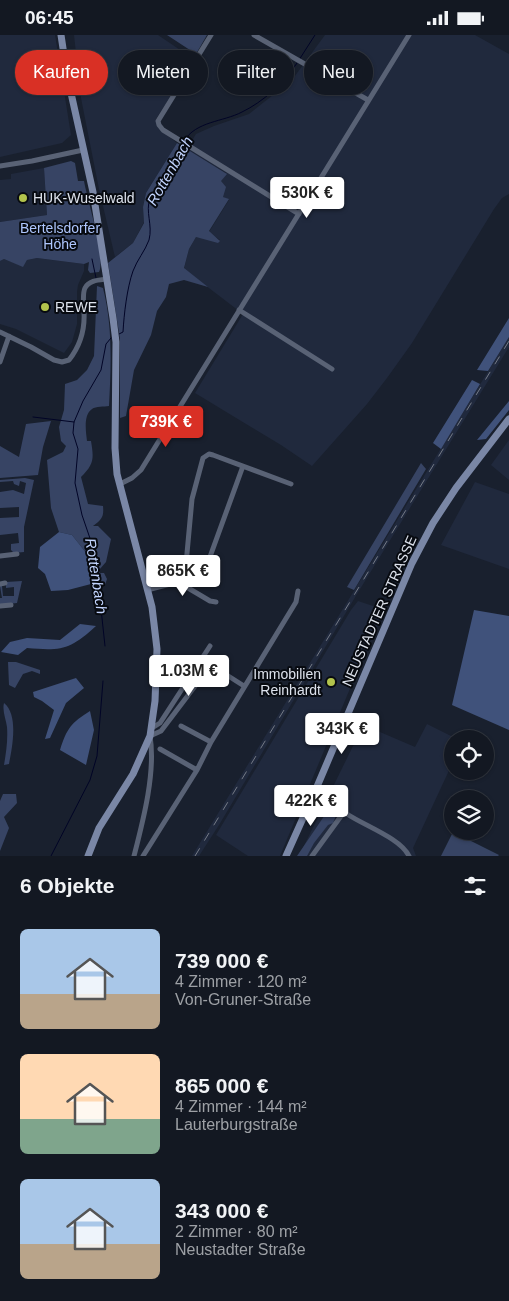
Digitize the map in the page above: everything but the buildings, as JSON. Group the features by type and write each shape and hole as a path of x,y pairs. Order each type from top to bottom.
{"street":[{"path":"61,35 67,75 93,192 116,342 115,448 120,484 154,617 157,649 150,736 133,774 99,828 88,856"},
{"path":"211,35 158,121 159,125 163,130 299,214"},
{"path":"254,35 367,103"},
{"path":"120,484 139,472 409,35"},
{"path":"0,166 83,150"},
{"path":"0,332 54,360 69,361 83,335 85,287 94,281 107,279"},
{"path":"239,310 332,369"},
{"path":"0,362 9,336"},
{"name":"NEUSTADTER STRASSE","path":"286,856 423,541 456,488 509,419"},
{"path":"147,590 178,582 185,575 192,499 202,460 205,456 213,455 244,465 291,484"},
{"path":"186,566 204,567 207,565 244,465"},
{"path":"0,556 17,554"},
{"path":"178,582 210,601 216,602"},
{"path":"143,856 197,770 244,686 296,602 298,591"},
{"path":"0,606 11,605"},
{"path":"152,728 160,723 210,646"},
{"path":"150,736 161,731 211,665 244,686"},
{"path":"181,726 211,742"},
{"path":"134,856 147,798 153,751 150,736"},
{"path":"160,749 197,770"},
{"path":"316,789 344,812 393,839 410,856"},
{"path":"312,856 344,812"}],"shaded area":[{"path":"0,35 55,35 57,50 15,50 15,95 65,95 71,135 62,143 0,157"},
{"path":"74,35 158,35 180,50 118,50 118,95 171,95 156,119 158,128 177,143 146,193 143,207 144,222 133,243 115,257 99,189 81,95 108,95 108,50 76,50"},
{"path":"325,35 475,35 509,54 509,194 502,198 494,209 412,343 387,378 367,404 312,466 195,393 243,314 184,269 189,249 196,237 220,240 209,232 229,200 223,197 220,181 226,173 187,149 196,134 249,114 273,95 294,95 294,77 304,64 304,95 373,95 373,50 314,50"},
{"name":"HUK-Wuselwald","path":"44,168 47,215 0,222 0,180 11,179 11,174"},
{"path":"37,258 84,264 84,271 77,292 77,324 72,342 64,353 16,329 0,324 0,261 4,259 23,266 27,260"},
{"path":"509,318 509,337 488,371 477,370"},
{"path":"509,337 509,347 357,594 219,825 199,856 192,856"},
{"path":"472,380 480,384 441,449 433,443"},
{"path":"509,401 509,410 486,439 477,440"},
{"path":"509,440 509,480 491,465"},
{"path":"475,482 509,494 509,569 441,545"},
{"path":"59,532 72,535 87,554 91,584 68,590 51,591 45,574 38,568 40,547"},
{"path":"358,601 385,610 359,667 280,856 248,856 216,835"},
{"path":"474,610 509,616 509,730 452,705"},
{"path":"80,624 96,626 79,640 64,647 57,649 27,648 18,655 1,652 10,642 27,638 60,640"},
{"path":"76,678 84,688 66,703 50,738 45,739 54,710 34,697 33,692"},
{"path":"90,711 94,730 86,765 60,750 70,727"},
{"path":"427,724 444,732 445,780 413,848 416,856 299,856 353,746 373,729 415,747"}],"green space":[{"path":"167,35 207,35 198,50 190,50"},
{"path":"177,143 227,174 221,181 226,187 223,197 229,199 209,231 220,241 218,243 196,237 189,249 184,268 208,287 184,280 169,284 166,297 157,311 151,335 134,370 126,416 120,418 120,339 108,263 133,243 144,223 143,207 146,193"},
{"name":"Bertelsdorfer Höhe","path":"71,161 75,163 78,181 84,181 100,254 99,272 90,273 88,270 89,262 84,264 37,258 27,260 23,267 4,259 0,261 0,222 47,215 44,168"},
{"path":"97,286 103,288 110,332 109,406 94,408 87,415 87,441 91,441 93,457 91,465 81,477 88,504 103,506 102,517 93,526 98,526 111,539 106,562 99,570 100,573 104,573 107,579 105,585 91,584 87,554 72,535 59,532 51,508 47,460 63,452 66,446 61,441 59,427 64,410 65,384 77,380 87,370 94,356"},
{"path":"51,421 43,447 38,475 0,478 0,446 19,457 26,424"},
{"path":"421,463 426,469 354,590 347,587"},
{"path":"25,478 34,480 24,527 24,552 14,553 11,550 11,544 19,543 18,533 0,535 0,518 19,517 19,507 0,508 0,492 13,490 24,494 26,483 20,481 19,486 14,484 13,481 0,482 0,480"},
{"path":"22,581 17,603 0,605 0,598 2,598 0,586 2,586 3,596 14,596 14,587 6,588 6,582"},
{"path":"8,662 16,662 40,670 40,674 32,671 23,674 15,688 9,685"},
{"path":"4,703 12,715 13,732 9,764 4,765 7,746 7,724"},
{"path":"3,794 16,794 17,803 4,817 9,828 0,851 0,801"},
{"path":"331,806 336,812 333,823 328,825 307,856 297,856"},
{"path":"449,840 469,840 499,855 498,856 441,856"}],"waterway":[{"name":"Rottenbach","path":"299,60 315,35"},
{"name":"Rottenbach","path":"184,141 195,129 235,115 258,103 280,84 297,63"},
{"name":"Rottenbach","path":"119,334 123,332 126,301 133,271 149,240 148,208 150,198 182,144"},
{"name":"Rottenbach","path":"92,259 96,278"},
{"name":"Rottenbach","path":"105,646 95,553 82,515 75,483 78,449 73,433 74,422 83,401 101,370 106,344 111,338"},
{"path":"33,417 74,422"},
{"name":"Rottenbach","path":"51,856 90,780 97,756 103,681"}],"railway":[{"path":"195,856 509,341"}],"place":[{"name":"HUK-Wuselwald","path":"23,198"},
{"name":"REWE","path":"45,307"},
{"name":"Immobilien Reinhardt","path":"331,682"}]}
